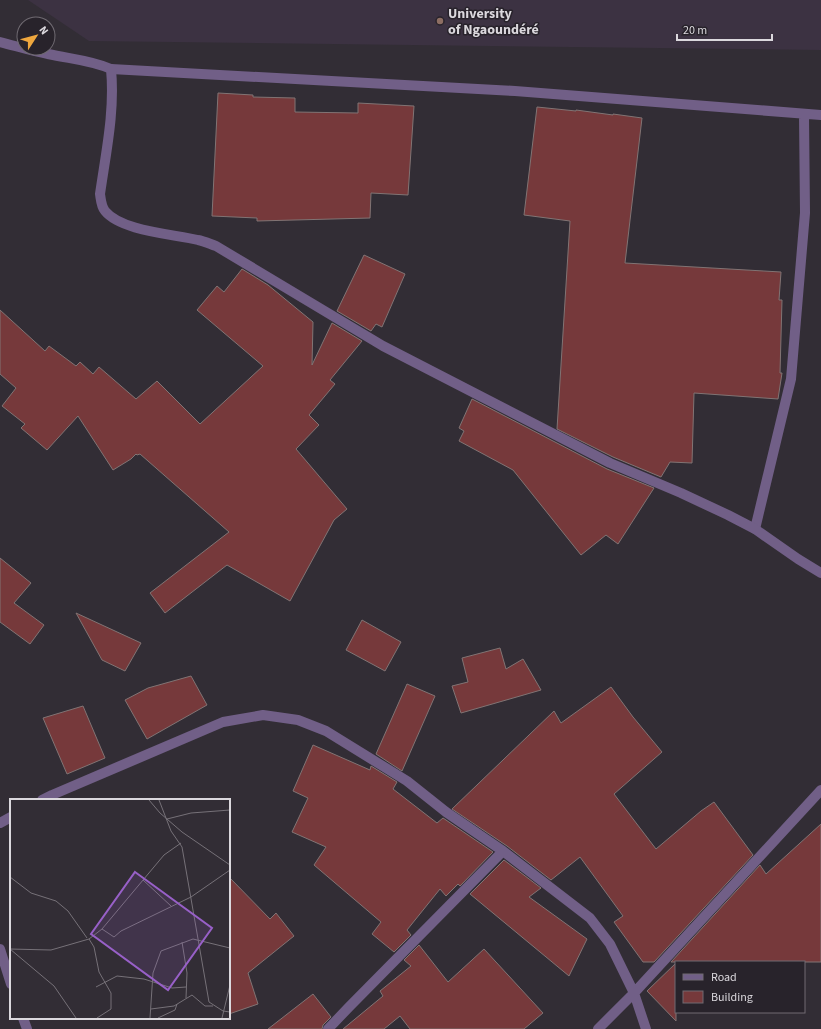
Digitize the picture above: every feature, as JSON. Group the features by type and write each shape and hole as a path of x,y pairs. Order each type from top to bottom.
{"street":[{"path":"0,42 47,54 98,64 111,69 515,91 804,115 821,115"},
{"path":"111,69 112,108 100,194 101,204 109,215 119,222 140,229 201,240 216,246 383,346 610,463 681,493 755,529 821,573"},
{"path":"755,529 791,379 805,213 804,115"},
{"path":"44,799 223,722 263,715 298,720 326,731 407,782 446,812 503,851 590,918 610,944 634,993 646,1029"},
{"path":"598,1029 634,993 821,790"},
{"path":"0,823 10,818"},
{"path":"328,1029 503,851"},
{"path":"0,949 10,981"},
{"path":"22,1019 27,1029"}],"shaded area":[{"name":"University of Ngaoundéré","path":"28,0 821,0 821,50 89,41 56,19 56,16 52,16"}],"building":[{"path":"218,93 253,95 253,97 295,98 295,112 358,113 358,103 414,106 408,195 371,193 370,218 257,221 257,218 212,216"},
{"path":"537,107 642,118 625,263 781,272 779,300 782,300 780,373 782,373 778,399 694,393 692,463 670,462 661,477 613,457 557,429 570,221 524,215"},
{"path":"364,255 405,274 382,327 376,324 371,331 337,311"},
{"path":"242,269 268,285 313,322 312,365 332,323 362,341 330,380 335,384 309,415 319,425 296,449 347,509 334,520 290,601 227,565 165,613 150,593 229,532 140,454 136,454 131,459 113,470 78,416 47,450 21,428 25,424 2,406 16,388 0,374 0,310 45,351 49,346 76,366 80,362 93,374 99,367 136,399 157,381 200,424 263,366 197,310 217,286 224,292"},
{"path":"472,399 607,469 654,488 618,544 606,535 581,555 513,470 459,441 464,431 459,428"},
{"path":"0,558 31,583 14,603 44,625 30,644 0,622"},
{"path":"76,613 141,643 125,671 102,660"},
{"path":"362,620 401,642 385,671 346,650"},
{"path":"500,648 506,669 523,659 541,690 461,713 452,686 468,682 462,658"},
{"path":"191,676 207,705 147,739 125,700 148,688"},
{"path":"407,684 435,696 402,771 376,754"},
{"path":"611,687 633,717 662,752 614,794 656,849 714,802 753,855 654,962 643,962 614,922 623,916 580,857 551,880 507,846 452,809 554,711 561,723"},
{"path":"83,706 105,758 67,774 43,718"},
{"path":"313,745 370,770 371,766 397,782 393,789 437,823 443,818 493,852 460,886 458,884 446,896 440,889 407,930 411,935 394,952 372,934 381,922 314,865 326,847 292,832 308,798 293,791"},
{"path":"821,824 821,962 671,962 760,865 766,874"},
{"path":"504,860 541,888 529,897 587,939 569,976 470,894"},
{"path":"230,878 270,919 276,913 294,936 248,973 258,1004 230,1014"},
{"path":"419,945 448,982 484,949 543,1013 524,1029 410,1029 400,1016 384,1029 343,1029 383,996 380,991 411,966 404,960"},
{"path":"675,964 676,1021 647,991"},
{"path":"313,994 331,1017 323,1025 322,1029 268,1029"}],"place":[{"name":"University of Ngaoundéré","path":"440,21"}]}
